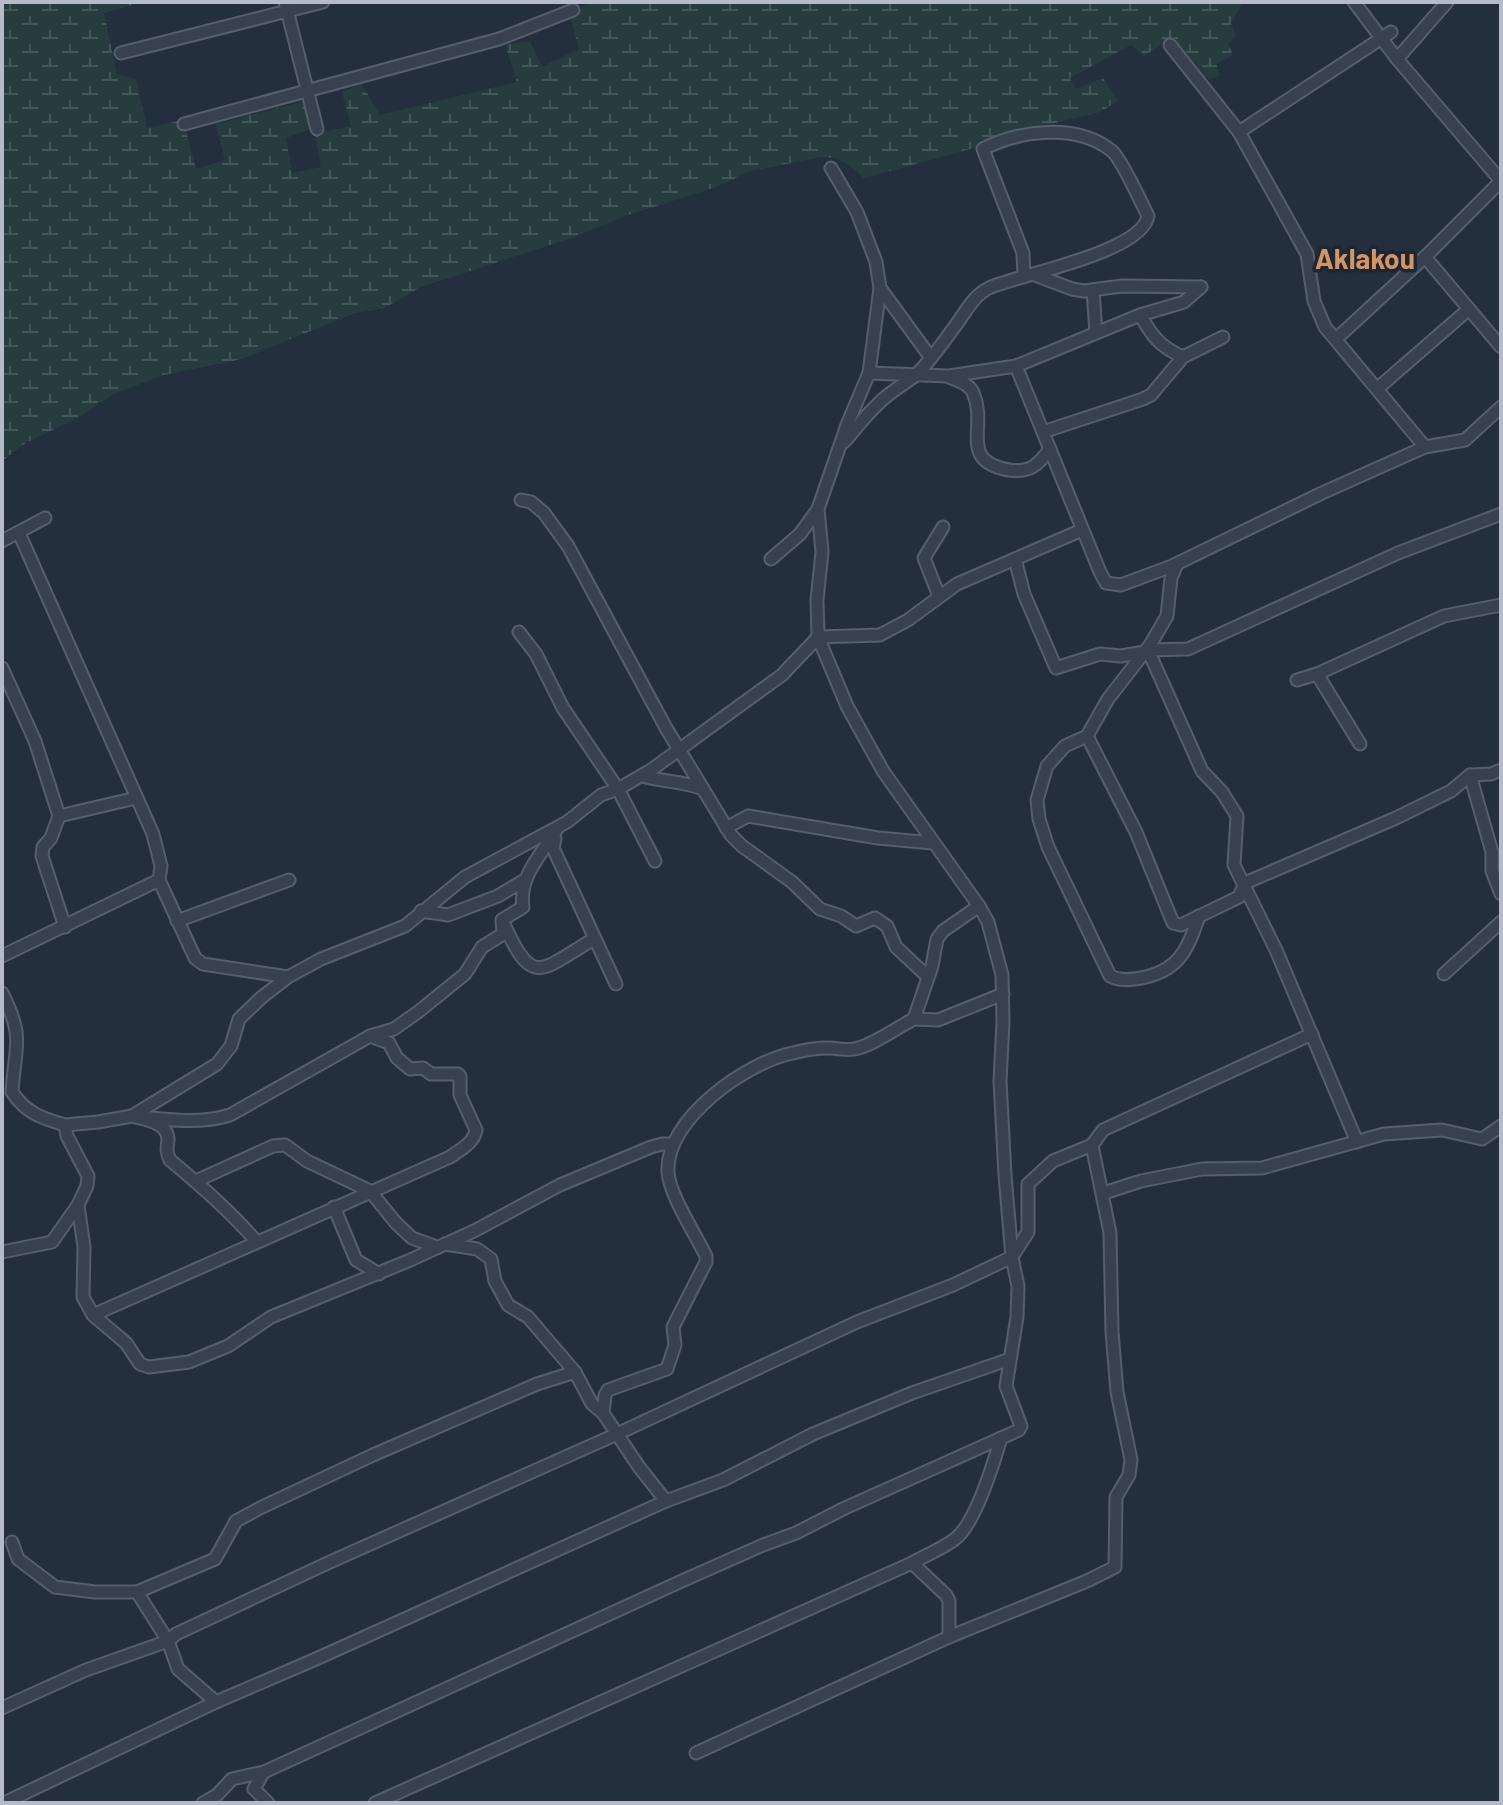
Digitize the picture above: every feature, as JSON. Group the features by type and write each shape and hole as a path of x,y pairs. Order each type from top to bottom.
{"street":[{"path":"121,53 286,6 323,2"},
{"path":"1336,339 1501,181 1397,59 1386,35 1354,2"},
{"path":"1397,59 1447,2"},
{"path":"286,6 317,129"},
{"path":"184,124 499,39 573,10"},
{"path":"1239,132 1386,35"},
{"path":"1170,45 1239,132 1307,254 1314,301 1325,327 1425,447"},
{"path":"841,446 877,404 915,375 931,358 978,294 1029,276 1125,242 1147,223 1148,216 1113,152 1088,139 1062,132 1012,136 983,149 1029,276"},
{"path":"771,559 800,534 818,509 869,373 880,288 876,262 857,212 831,168"},
{"path":"1425,257 1501,347"},
{"path":"869,373 949,376 1016,366 1140,315 1184,302 1201,287 1072,289 1029,276"},
{"path":"880,288 931,358"},
{"path":"1093,290 1096,333"},
{"path":"1378,388 1469,309"},
{"path":"1140,315 1165,349 1183,357"},
{"path":"1043,432 1151,395 1183,357 1223,337"},
{"path":"1016,366 1106,583 1121,585 1177,564 1425,447 1465,440 1501,407"},
{"path":"949,376 965,384 974,395 983,461 1023,472 1039,464 1050,449"},
{"path":"521,500 531,502 544,513 568,546 679,750 726,828 742,846 792,882 820,909 841,916 856,926 875,918 887,926 896,947 927,976"},
{"path":"203,1803 217,1795 232,1779 264,1772 684,1580 796,1533 1019,1430 1021,1426 1006,1386 1017,1317 1018,1286 1012,1257 1000,1081 1003,994 997,950 979,906 866,742 818,637 817,600 822,552 818,509"},
{"path":"1357,1142 1245,883 1234,865 1237,816 1222,792 1202,771 1148,650 1188,649 1398,553 1501,514"},
{"path":"2,541 45,518"},
{"path":"939,596 924,558 943,527"},
{"path":"132,1116 217,1064 231,1046 234,1027 239,1019 288,977 321,959 405,926 465,877 558,827 591,801 643,776 782,675 818,637 880,635 908,620 957,584 1082,530"},
{"path":"19,533 158,849 161,866 159,880 197,962 288,977"},
{"path":"1015,559 1024,594 1056,668 1100,654 1121,656 1145,652"},
{"path":"1177,564 1171,578 1167,616 1145,652 1108,699 1087,736 1065,746 1047,766 1037,800 1048,847 1106,972 1119,980 1165,972 1188,949 1199,916"},
{"path":"1297,680 1317,674 1444,616 1501,605"},
{"path":"519,632 527,638 563,708 618,789 655,861"},
{"path":"2,668 35,741 59,816 51,838 43,847 42,856 65,927"},
{"path":"1317,674 1360,744"},
{"path":"1087,736 1136,832 1173,923 1181,925 1239,897 1245,883 1396,818 1451,791 1470,775 1501,770"},
{"path":"1470,775 1492,852 1492,871 1501,894"},
{"path":"643,776 686,782 704,789"},
{"path":"59,816 136,798"},
{"path":"726,828 748,816 878,838 933,843"},
{"path":"502,920 523,907 523,881 558,827"},
{"path":"558,827 553,848 616,984"},
{"path":"2,956 159,880"},
{"path":"177,921 289,880"},
{"path":"421,911 448,915 498,896 523,881"},
{"path":"914,1019 932,966 937,939 943,931 979,906"},
{"path":"502,920 517,953 532,968 543,969 594,939"},
{"path":"2,993 15,1021 19,1040 8,1071 12,1092 22,1107 38,1118 65,1125 132,1116 188,1122 210,1121 230,1115 370,1036 394,1029 465,974 482,947 503,934 502,920"},
{"path":"1444,974 1501,922"},
{"path":"603,1413 608,1390 667,1369 675,1345 673,1327 706,1262 668,1173 673,1144 686,1120 737,1078 768,1061 791,1053 828,1048 856,1049 914,1019 938,1020 1003,994"},
{"path":"2,1708 86,1670 168,1641 176,1634 316,1568 617,1434 857,1322 953,1285 1012,1257 1028,1232 1028,1184 1053,1161 1092,1145 1103,1130 1312,1034"},
{"path":"93,1315 450,1157 475,1136 476,1130 460,1095 462,1079 458,1074 431,1074 423,1068 410,1069 397,1058 389,1043 370,1036"},
{"path":"132,1116 162,1126 168,1133 167,1154 170,1160 213,1195 256,1241"},
{"path":"2,1252 52,1242 78,1205 88,1176 67,1136 65,1125"},
{"path":"1104,1193 1141,1181 1202,1169 1262,1168 1384,1134 1442,1130 1482,1139 1501,1126"},
{"path":"196,1181 279,1144 285,1145 307,1161 370,1191 412,1238 441,1246 477,1249 491,1259 495,1281 508,1305 528,1317 575,1372 592,1404 603,1413 666,1501"},
{"path":"78,1205 84,1247 83,1297 93,1315 126,1343 140,1364 149,1367 189,1362 228,1346 271,1317 441,1246 560,1185 651,1147 673,1144"},
{"path":"696,1753 949,1637 1087,1581 1117,1563 1116,1497 1129,1475 1131,1460 1117,1392 1110,1312 1110,1233 1092,1145"},
{"path":"334,1207 356,1260 379,1274"},
{"path":"4,1803 216,1702 666,1501 723,1480 813,1434 912,1393 1010,1359"},
{"path":"12,1542 18,1559 55,1587 95,1592 137,1592 215,1559 236,1521 281,1497 537,1384 575,1372"},
{"path":"375,1803 912,1563 956,1538 987,1483 1001,1438"},
{"path":"912,1563 949,1601 949,1637"},
{"path":"137,1592 168,1641 178,1669 216,1702"},
{"path":"264,1772 254,1789 268,1803"}],"green space":[{"path":"2,2 143,2 104,13 117,74 136,79 147,128 183,120 196,169 225,160 216,124 305,101 310,129 286,138 292,173 321,167 315,134 351,126 342,92 362,84 380,115 517,82 505,44 530,41 542,67 579,49 571,18 580,13 582,6 593,2 1243,2 1231,23 1236,36 1228,44 1233,55 1216,64 1220,75 1209,80 1173,37 1144,56 1131,45 1070,78 1076,89 1103,78 1118,101 1100,112 1006,135 974,148 864,178 836,158 821,157 751,171 716,187 625,216 574,237 421,287 385,308 355,313 242,359 163,375 114,394 79,417 24,444 2,461"}],"district":[{"name":"Aklakou","path":"1365,258"}]}
